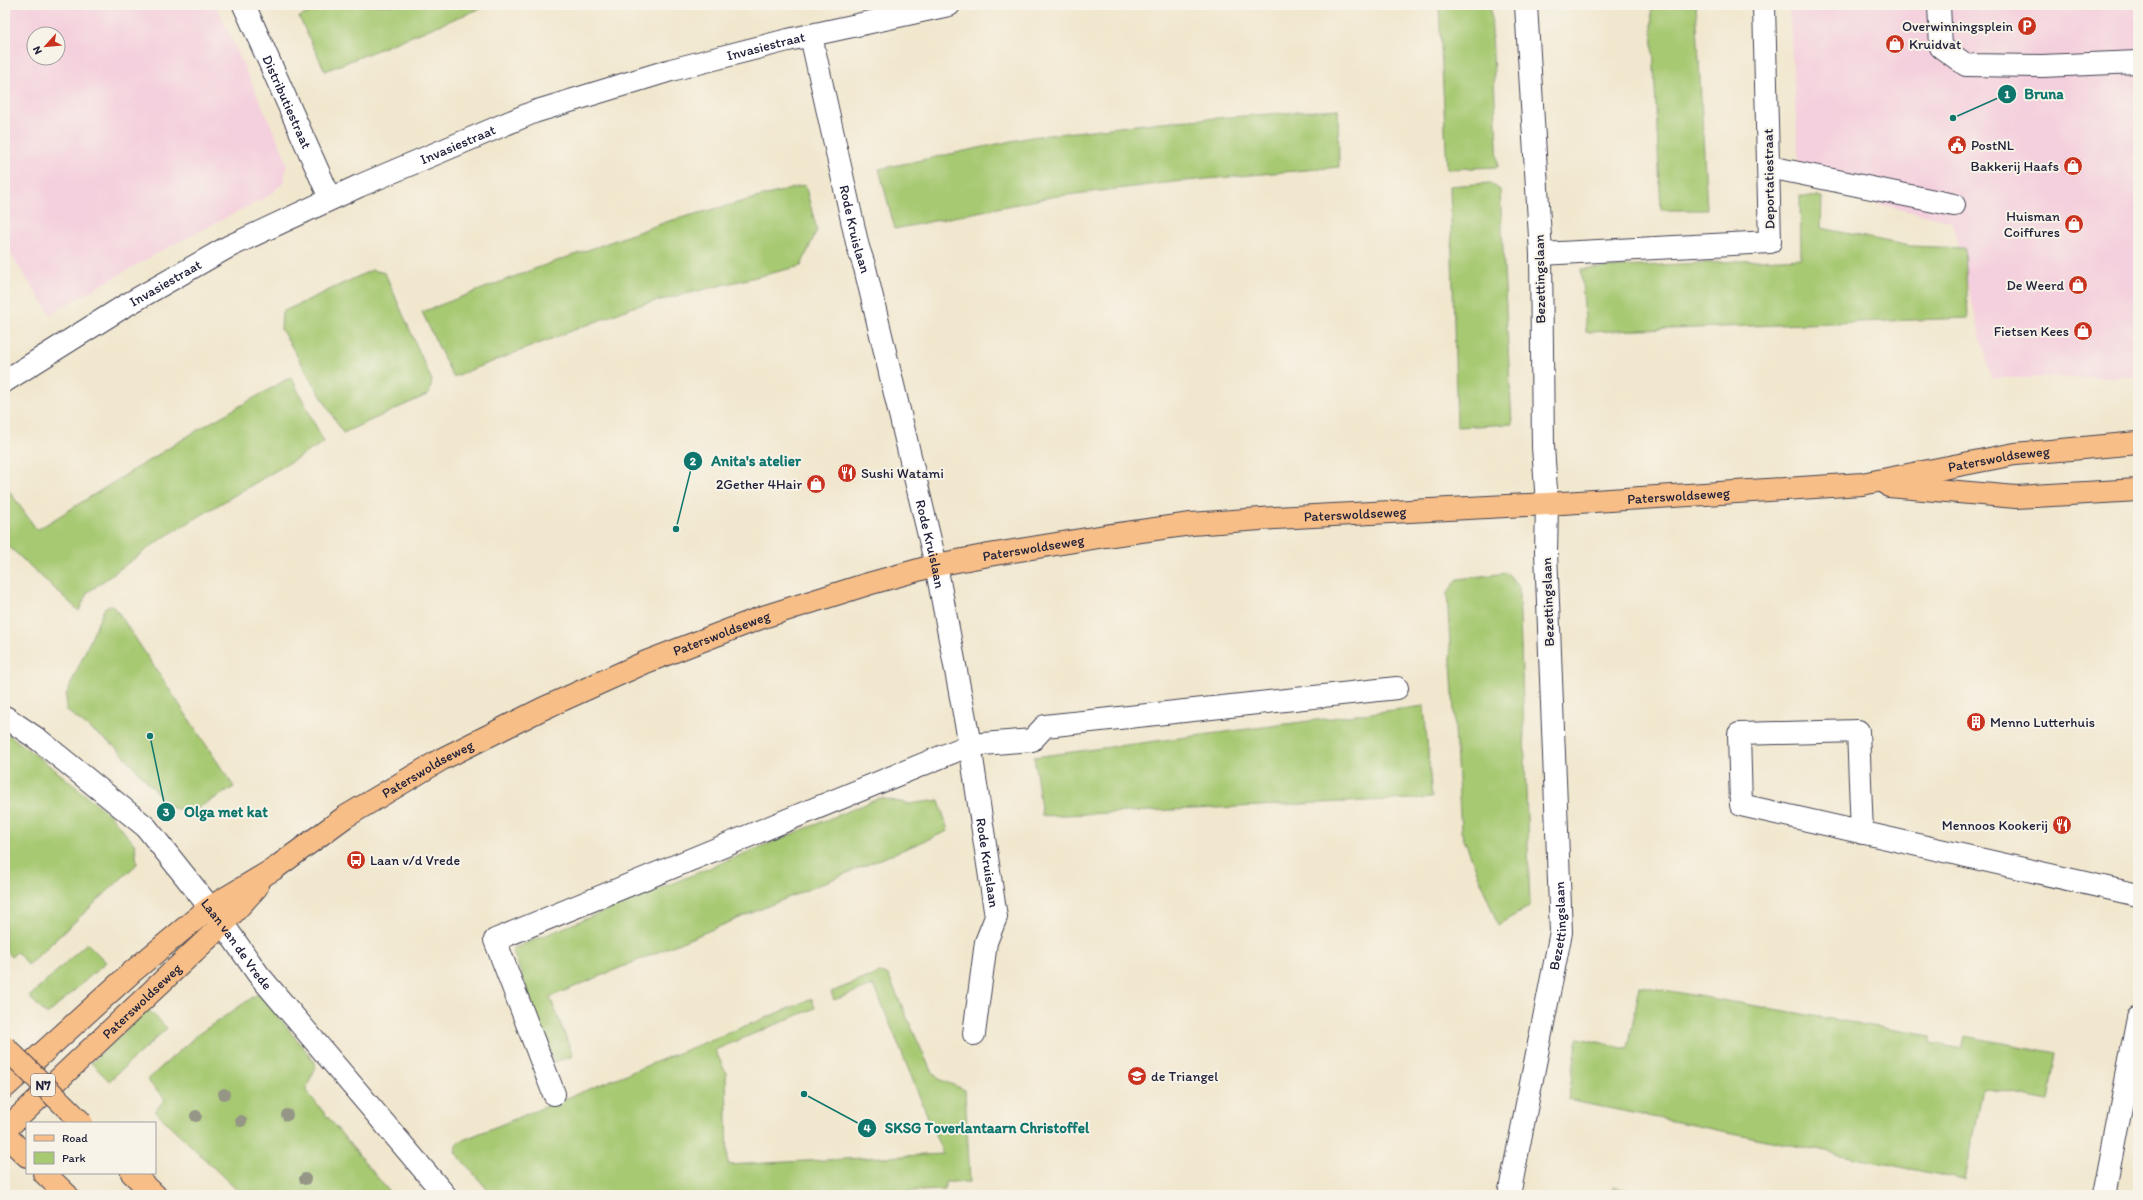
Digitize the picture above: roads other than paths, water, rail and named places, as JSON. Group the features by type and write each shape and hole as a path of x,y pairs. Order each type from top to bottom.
{"main road":[{"name":"Paterswoldseweg","path":"5,1087 132,972 216,916 274,869 345,817 442,759 549,706 646,662 763,617 868,584 936,565 1105,536 1190,524 1275,518 1547,504 1862,484 2015,454 2138,443"},
{"name":"Paterswoldseweg","path":"1862,484 2016,496 2138,490"},
{"name":"Paterswoldseweg","path":"5,1130 216,916"},
{"name":"N7","path":"5,1047 81,1122"},
{"path":"5,1135 26,1155"},
{"path":"45,1174 67,1195"},
{"path":"133,1174 153,1193"}],"street":[{"name":"Distributiestraat","path":"244,5 330,198"},
{"name":"Invasiestraat","path":"5,382 123,307 228,247 330,198 534,112 671,70 788,40 949,5"},
{"name":"Bezettingslaan","path":"1509,1195 1561,932 1546,552 1547,504 1542,447 1541,254 1526,5"},
{"name":"Deportatiestraat","path":"1541,254 1770,242 1764,5"},
{"path":"1939,5 1941,47 1966,65 2042,66 2138,62"},
{"name":"Rode Kruislaan","path":"811,36 858,247 867,276 936,565 970,745 996,917 986,942 974,1034"},
{"path":"1769,167 1954,205"},
{"path":"554,1094 496,940 970,745 1032,740 1045,726 1397,688"},
{"name":"Laan van de Vrede","path":"5,717 40,740 146,827 216,916 258,974 445,1195"},
{"path":"1862,833 1858,731 1739,734 1741,806 2138,895"},
{"path":"2104,1195 2138,1018"}],"place":[{"name":"Overwinningsplein","path":"2027,26"},
{"name":"Kruidvat","path":"1895,44"},
{"name":"Bruna","path":"1953,118"},
{"name":"PostNL","path":"1957,145"},
{"name":"Bakkerij Haafs","path":"2073,166"},
{"name":"Huisman Coiffures","path":"2074,224"},
{"name":"De Weerd","path":"2078,285"},
{"name":"Fietsen Kees","path":"2083,331"},
{"name":"Sushi Watami","path":"847,473"},
{"name":"2Gether 4Hair","path":"816,484"},
{"name":"Anita's atelier","path":"676,529"},
{"name":"Menno Lutterhuis","path":"1976,722"},
{"name":"Olga met kat","path":"150,736"},
{"name":"Mennoos Kookerij","path":"2062,825"},
{"name":"Laan v/d Vrede","path":"356,860"},
{"name":"de Triangel","path":"1137,1076"},
{"name":"SKSG Toverlantaarn Christoffel","path":"804,1094"}]}
